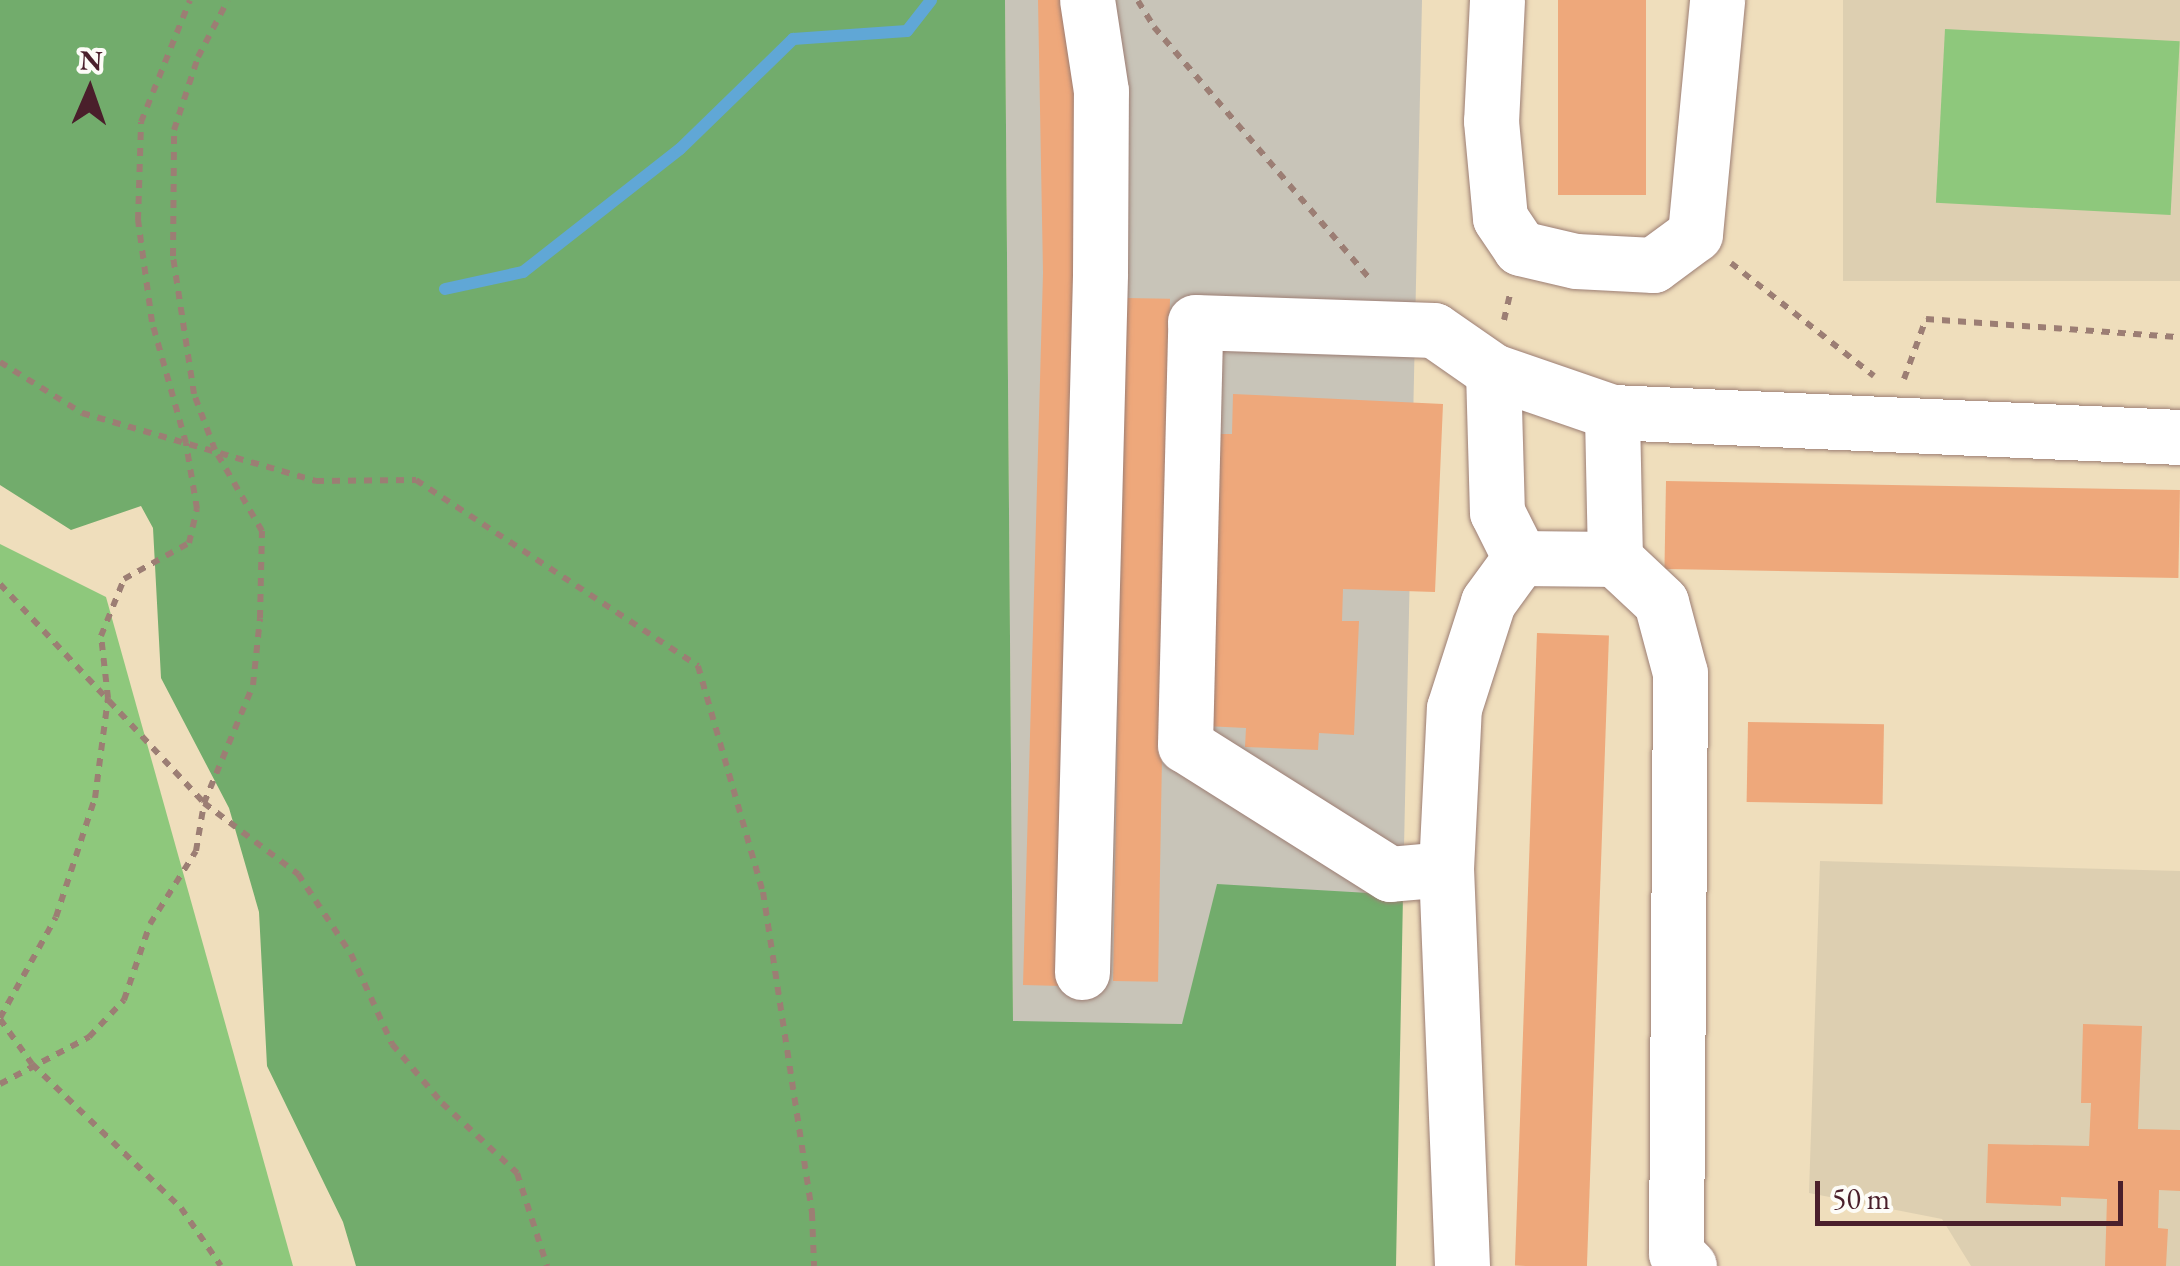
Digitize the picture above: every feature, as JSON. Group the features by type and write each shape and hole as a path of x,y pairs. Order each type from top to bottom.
{"lane":[{"path":"1082,972 1101,91 1087,0"},
{"path":"1497,0 1493,140 1500,218 1520,248 1576,261 1653,265 1694,234 1717,0"},
{"path":"1446,869 1390,874 1184,745 1195,322 1434,330 1494,371 1612,412 2180,437"},
{"path":"1494,371 1497,512 1520,558"},
{"path":"1612,412 1615,559"},
{"path":"1520,558 1615,559 1661,602 1680,673 1676,1253 1689,1266"},
{"path":"1462,1266 1446,869 1454,708 1488,602 1520,558"}],"path":[{"path":"190,0 141,122 138,220 152,322 186,444 197,509 189,543 124,579 101,636 108,698 95,798 56,916 0,1019 32,1064 180,1208 221,1266"},
{"path":"0,1084 88,1037 124,1000 150,924 196,851 204,803 253,684 260,618 262,531 215,450 194,394 173,256 174,130 198,57 228,0"},
{"path":"1137,0 1154,27 1344,247"},
{"path":"1694,234 1882,383"},
{"path":"1494,371 1520,248"},
{"path":"1898,395 1926,320 2180,337"},
{"path":"0,362 82,413 316,482 416,480 698,666 763,892 812,1214 814,1266"},
{"path":"0,584 204,803 298,874 351,954 392,1044 442,1102 517,1173 547,1266"}],"shaded area":[{"path":"1005,0 1422,0 1403,895 1182,1024 1013,1022"},
{"path":"1843,0 2180,0 2180,281 1843,281"},
{"path":"1820,861 2180,871 2180,1266 1971,1266 1942,1219 1809,1193"}],"green space":[{"path":"0,0 1005,0 1013,1021 1182,1024 1217,884 1403,895 1396,1266 356,1266 343,1222 267,1066 259,912 229,808 161,678 153,528 141,506 71,530 0,485"},
{"path":"1945,29 2180,41 2171,215 1936,203"},
{"path":"0,544 106,597 293,1266 0,1266"}],"building":[{"path":"1038,0 1073,0 1083,272 1062,986 1023,985 1043,273"},
{"path":"1558,0 1646,0 1646,195 1558,195"},
{"path":"1125,298 1170,299 1158,982 1113,981"},
{"path":"1233,394 1443,404 1435,592 1343,589 1342,621 1359,621 1354,735 1319,733 1318,750 1245,747 1246,728 1205,726 1216,434 1232,434"},
{"path":"1666,481 2180,490 2178,578 1664,569"},
{"path":"1537,633 1609,636 1587,1266 1515,1266"},
{"path":"1748,722 1884,724 1883,804 1747,802"},
{"path":"2083,1024 2142,1026 2138,1129 2180,1130 2180,1191 2159,1190 2158,1228 2168,1229 2166,1266 2105,1266 2107,1199 2061,1197 2061,1206 1986,1203 1988,1144 2089,1146 2091,1103 2081,1103"}],"waterway":[{"path":"445,289 523,272 680,149 793,39 907,31 931,0"}]}
